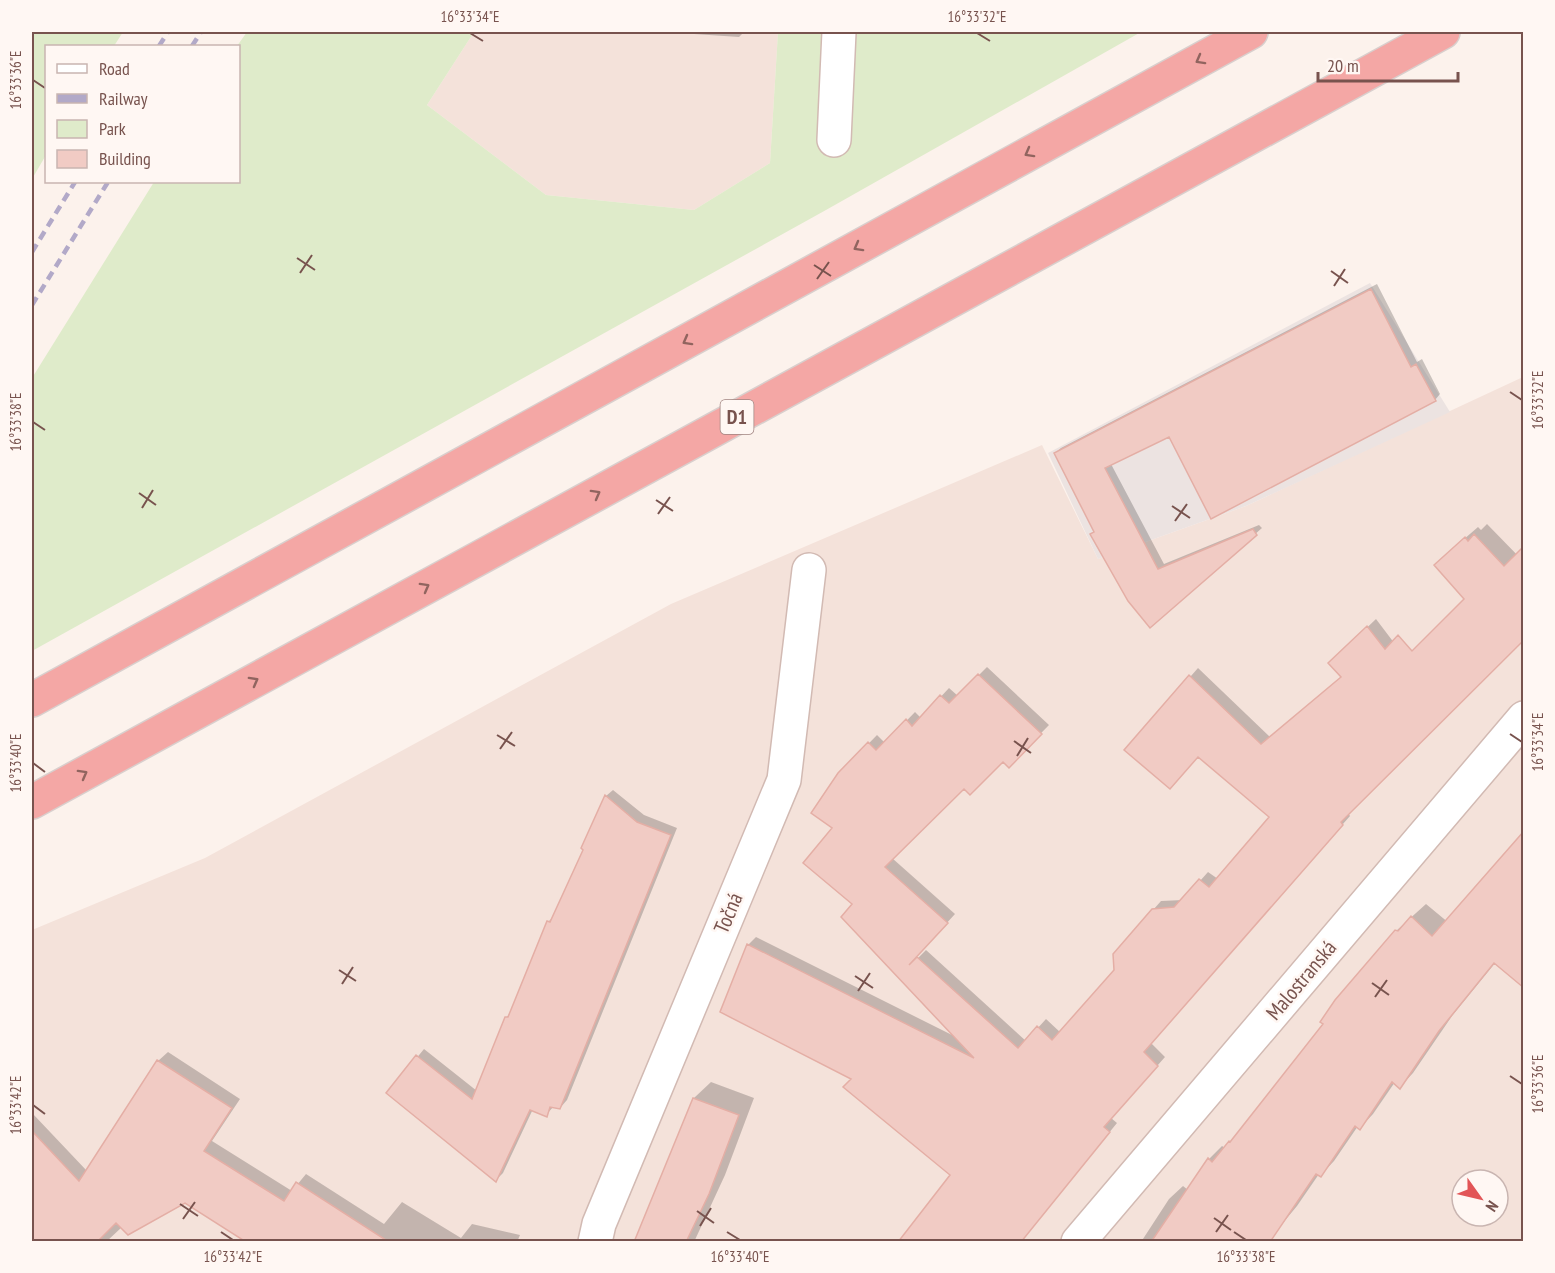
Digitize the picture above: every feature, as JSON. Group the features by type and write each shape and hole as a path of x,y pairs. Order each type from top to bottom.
{"highway":[{"path":"32,700 1251,32"},
{"name":"D1","path":"32,802 1443,32"}],"street":[{"path":"834,140 839,32"},
{"name":"Točná","path":"595,1242 599,1224 783,780 808,570"},
{"name":"Malostranská","path":"1078,1242 1524,718"}],"shaded area":[{"path":"474,32 778,32 770,163 694,210 546,195 427,105"},
{"path":"1370,283 1450,412 1246,506 1098,559 1048,453"},
{"path":"1523,377 1523,1241 32,1242 32,930 205,858 671,604 1042,445 1098,559 1246,506"}],"green space":[{"path":"32,32 123,32 115,45 45,45 45,157 32,179"},
{"path":"247,32 474,32 427,105 546,195 694,210 770,163 778,32 1141,32 826,210 32,651 32,378 153,183 240,183 240,45 238,45"}],"building":[{"path":"1371,289 1411,367 1416,364 1436,401 1211,519 1169,437 1105,468 1158,569 1253,529 1257,535 1150,628 1128,601 1090,534 1094,532 1054,453"},
{"path":"1474,534 1504,566 1524,546 1524,640 1341,822 1343,825 1144,1052 1158,1066 1104,1127 1110,1132 1021,1242 898,1242 950,1175 843,1087 851,1079 720,1012 747,944 974,1058 841,917 852,904 803,863 832,828 811,813 838,773 868,742 876,750 906,719 912,726 940,695 949,703 978,674 1042,734 1009,768 1003,762 970,795 964,789 885,867 948,923 909,965 917,957 1018,1048 1037,1026 1052,1040 1114,970 1113,954 1152,909 1174,907 1199,879 1209,887 1269,817 1198,757 1170,789 1124,750 1189,675 1261,744 1341,677 1328,663 1367,626 1385,649 1398,635 1412,651 1464,599 1434,565 1465,537 1468,541"},
{"path":"605,795 637,822 671,835 560,1109 550,1107 547,1117 530,1110 496,1182 386,1093 416,1055 472,1099 547,921 550,922"},
{"path":"1524,831 1524,988 1494,963 1439,1031 1400,1089 1392,1082 1360,1130 1355,1126 1321,1177 1316,1174 1270,1242 1151,1242 1208,1158 1212,1162 1230,1142 1323,1024 1320,1022 1335,1000 1395,930 1398,931 1411,916 1432,936"},
{"path":"157,1060 232,1108 204,1151 284,1201 296,1182 389,1242 246,1242 185,1203 128,1235 116,1223 97,1242 32,1242 32,1131 79,1181"},
{"path":"693,1098 739,1115 709,1194 686,1242 634,1242"}],"railway":[{"path":"160,45 168,32"},
{"path":"193,45 201,32"},
{"path":"32,252 74,183"},
{"path":"32,305 107,183"}]}
